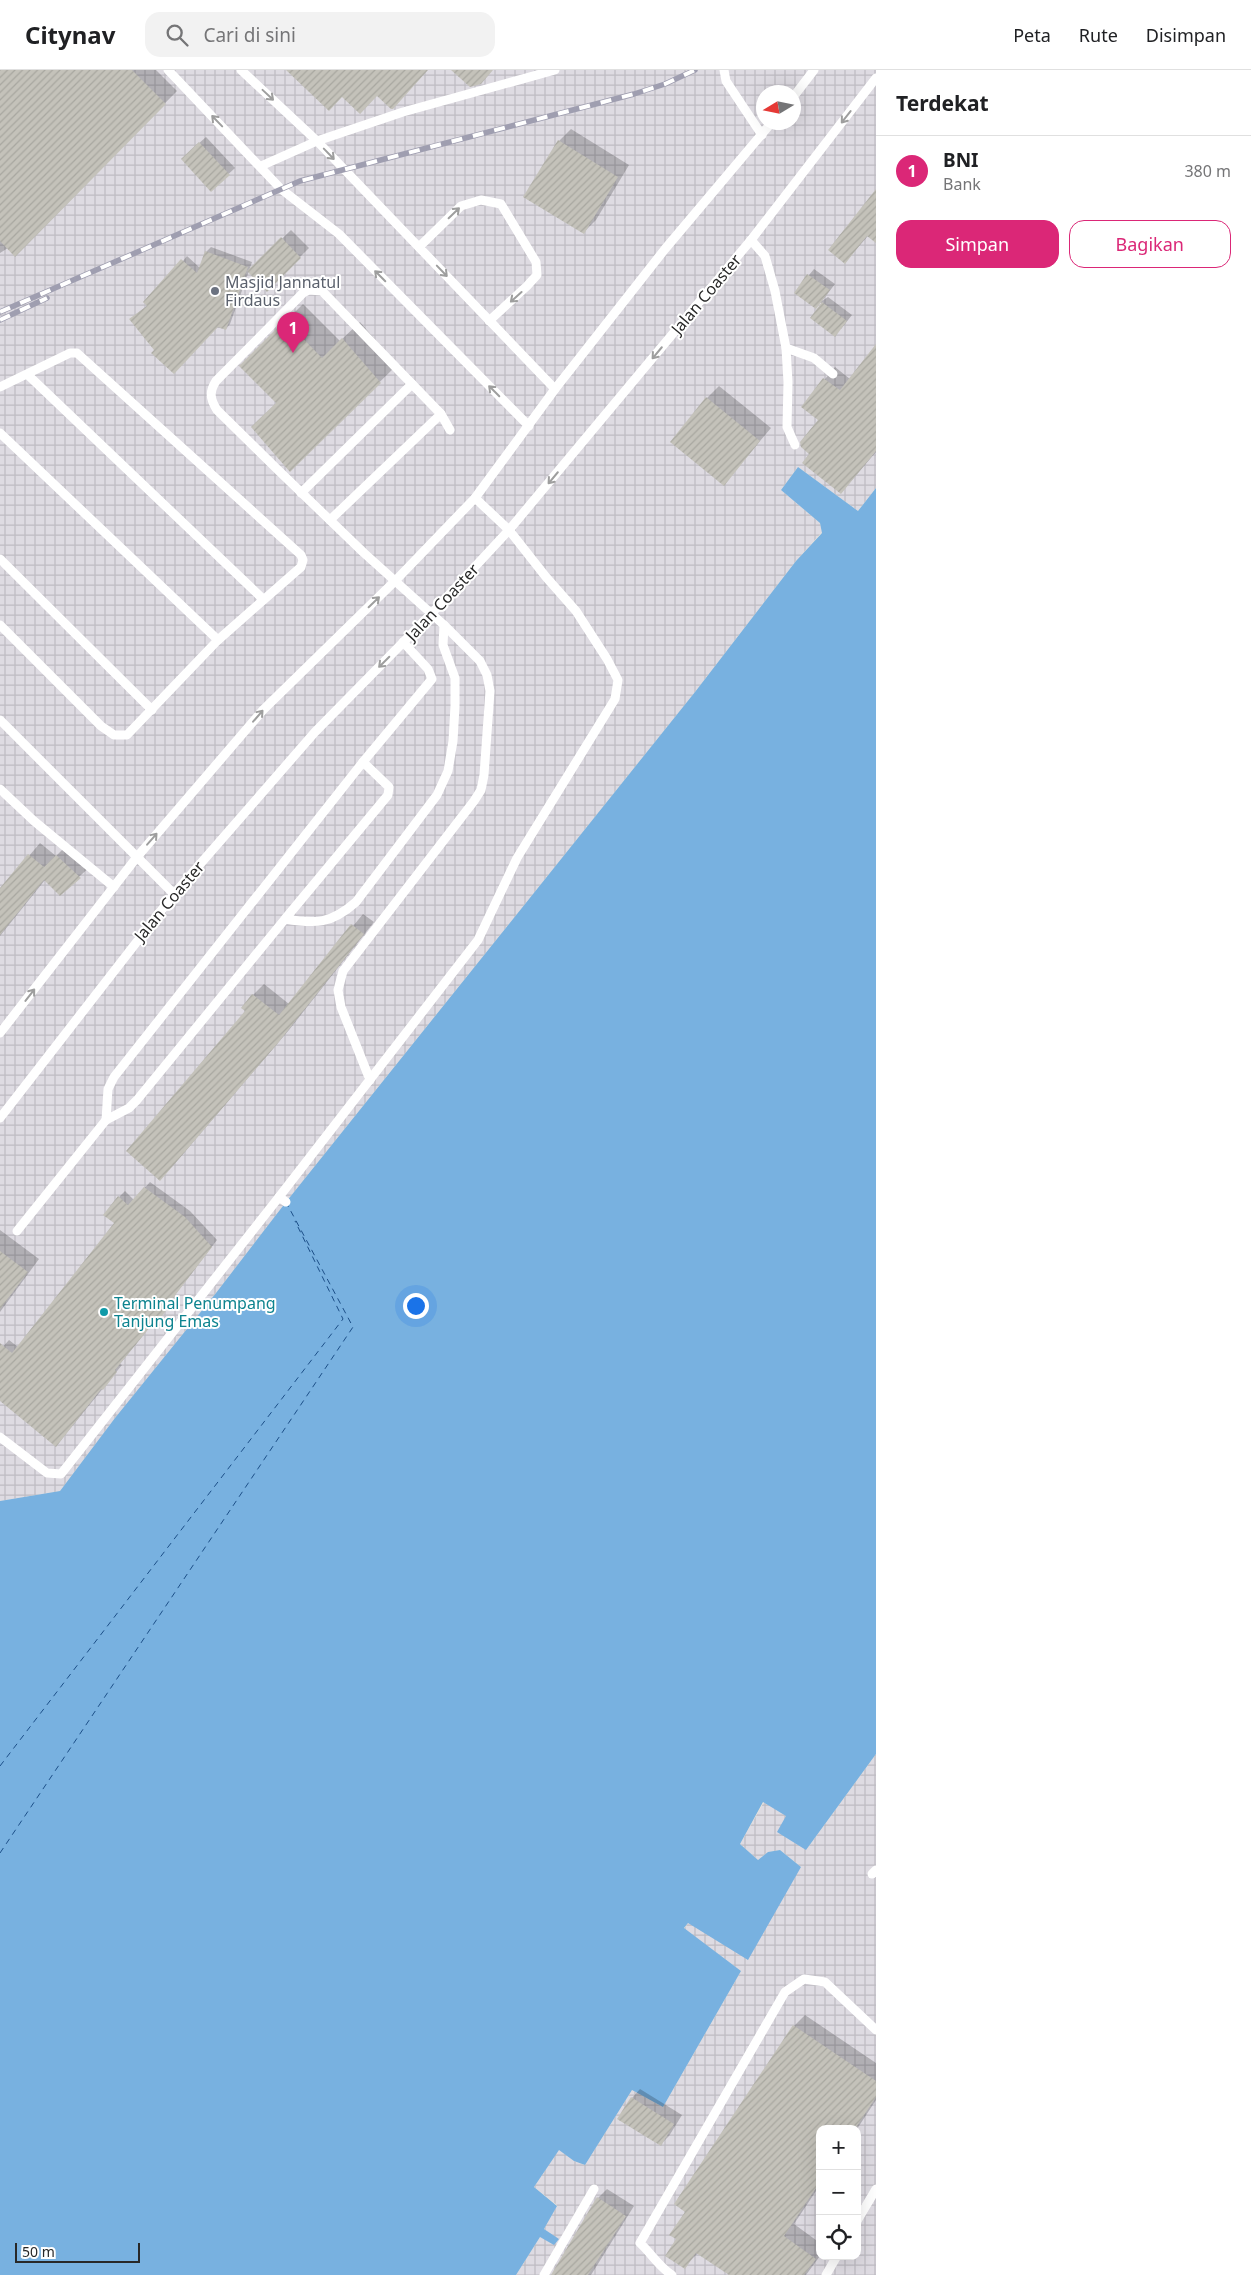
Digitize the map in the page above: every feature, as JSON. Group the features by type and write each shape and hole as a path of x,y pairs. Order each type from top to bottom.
{"lane":[{"path":"168,70 281,189 339,234 528,426"},
{"path":"241,70 317,141 556,390"},
{"path":"261,166 317,141 403,112 555,70"},
{"path":"724,70 726,81 762,135"},
{"path":"801,87 814,70"},
{"name":"Jalan Coaster","path":"0,1118 174,894 315,732 432,613 509,530 751,240 876,78"},
{"path":"0,1033 137,857 263,710 396,580 475,498 528,426 666,249 766,130"},
{"path":"419,247 461,206 481,200 501,204 536,262 537,274 490,321"},
{"path":"751,240 765,256 775,291 786,348 788,382 787,427 795,445"},
{"path":"370,1080 341,1007 338,990 343,971 481,790 484,775 490,691 487,675 480,661 432,613 330,520 217,410 210,396 216,381 303,293 309,290 322,291 441,414 450,430"},
{"path":"786,348 814,358 833,374"},
{"path":"0,387 70,353 77,353 301,555 303,560 301,567 218,640 127,735 114,735 102,726 0,625"},
{"path":"28,375 263,599"},
{"path":"301,492 412,384"},
{"path":"330,520 441,414"},
{"path":"0,433 218,640"},
{"path":"0,1437 47,1473 61,1474 283,1199 370,1080 478,940 517,858 615,699 618,680 607,659 576,611 509,530 475,498"},
{"path":"0,559 152,710"},
{"path":"284,919 315,922 329,920 342,915 356,902 437,795 448,771 453,741 455,706 455,678 443,645 444,625"},
{"path":"106,1120 108,1089 114,1077 432,679 428,669 404,642"},
{"path":"0,720 174,894"},
{"path":"17,1231 106,1120 129,1108 137,1100 284,919 388,795 389,787 364,762"},
{"path":"0,789 34,821 114,887"},
{"path":"672,2275 664,2270 654,2256 640,2243 785,1992 804,1979 825,1982 876,2030"},
{"path":"544,2275 594,2189"},
{"path":"861,2215 876,2189"},
{"path":"826,2275 835,2260"}],"shaded area":[{"path":"0,70 876,70 876,488 858,511 798,467 781,490 820,523 822,532 796,561 695,692 286,1202 216,1293 115,1418 60,1491 0,1501"},
{"path":"876,1754 876,2275 516,2275 540,2237 558,2240 544,2229 557,2205 534,2187 559,2149 574,2161 585,2165 632,2090 663,2107 741,1971 684,1929 688,1923 801,1867 780,1850 768,1852 758,1860 740,1844 764,1802 787,1816 806,1850"}],"water":[{"path":"798,467 858,511 876,488 876,1754 806,1850 777,1832 786,1816 763,1802 740,1844 758,1860 768,1852 780,1850 801,1867 748,1960 688,1923 684,1928 741,1971 663,2107 632,2090 585,2165 574,2161 559,2150 534,2187 557,2206 544,2229 559,2239 554,2245 540,2237 516,2275 0,2275 0,1501 60,1491 115,1418 216,1293 286,1202 695,692 796,561 822,533 820,523 781,490"}],"building":[{"path":"0,70 132,70 166,104 15,257 0,241"},
{"path":"286,70 428,70 393,109 377,96 360,114 342,97 329,111"},
{"path":"451,70 493,70 481,84 470,87"},
{"path":"558,140 618,177 584,234 523,197"},
{"path":"199,142 230,175 211,192 181,159"},
{"path":"876,189 876,243 867,236 845,264 828,250"},
{"path":"281,237 301,258 267,292 247,271"},
{"path":"205,251 248,267 226,330 218,327 174,374 151,353 154,350 129,319 147,306 143,302 181,259 197,273"},
{"path":"807,274 830,290 816,309 794,293"},
{"path":"822,302 847,321 835,337 810,318"},
{"path":"285,320 322,358 342,338 381,383 290,472 251,427 276,403 239,366"},
{"path":"876,344 876,451 841,494 802,463 809,454 801,447 800,442 818,420 801,407 823,378 840,390"},
{"path":"706,397 760,441 724,486 670,442"},
{"path":"28,854 44,867 56,855 81,878 60,896 44,880 0,935 0,888"},
{"path":"351,924 364,934 278,1043 160,1181 126,1151 245,1011 241,1008 252,994 279,1015"},
{"name":"Terminal Penumpang Tanjung Emas","path":"144,1187 185,1217 212,1247 170,1302 172,1303 158,1321 155,1321 115,1370 117,1372 103,1390 101,1389 56,1447 0,1401 0,1343 12,1353 114,1223 103,1215 118,1196 128,1205"},
{"path":"0,1251 28,1272 0,1309"},
{"path":"793,2025 876,2081 876,2097 858,2125 816,2125 816,2188 784,2236 816,2259 804,2275 729,2275 696,2253 685,2269 665,2256 676,2239 669,2235 685,2212 674,2204"},
{"path":"631,2097 674,2124 661,2146 617,2119"},
{"path":"597,2197 626,2216 588,2275 551,2275"}],"ferry route":[{"path":"0,1853 353,1327 287,1204"},
{"path":"0,1766 343,1319 295,1221"}],"railway":[{"path":"0,312 300,181 634,94 665,84 695,70"},
{"path":"0,320 47,298"}],"place":[{"name":"Masjid Jannatul Firdaus","path":"215,291"},
{"name":"BNI","path":"293,353"},
{"name":"Terminal Penumpang Tanjung Emas","path":"104,1312"}]}
